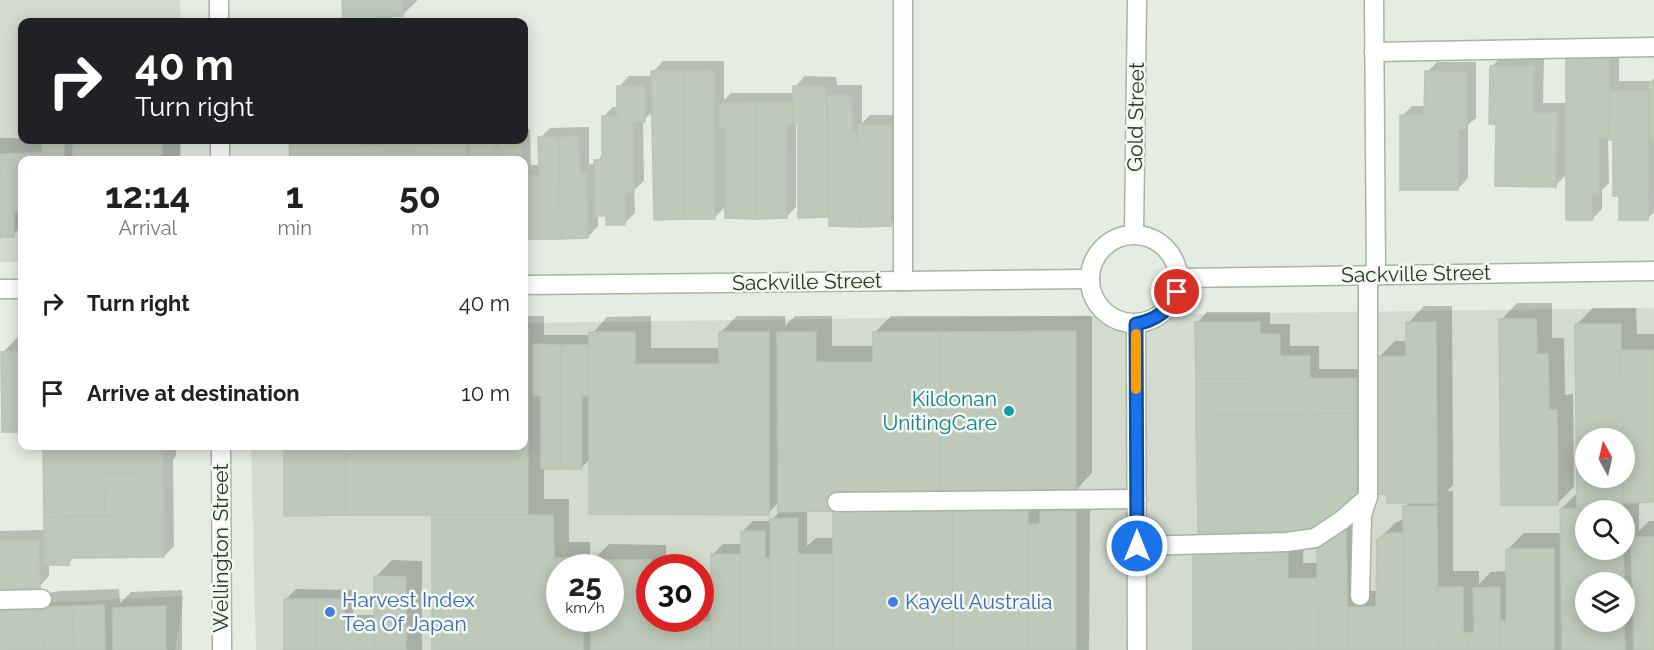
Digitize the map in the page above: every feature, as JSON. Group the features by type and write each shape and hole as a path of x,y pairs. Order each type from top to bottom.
{"street":[{"path":"219,0 219,18"},
{"path":"903,0 903,281"},
{"name":"Gold Street","path":"1134,234 1137,0"},
{"path":"1360,596 1362,515 1368,496 1374,0"},
{"path":"1374,52 1654,47"},
{"path":"1134,234 1148,236 1170,252 1177,265 1179,278 1171,304 1150,321 1136,324 1122,322 1103,310 1092,293 1090,279 1092,265 1108,243 1121,236 1134,234"},
{"name":"Sackville Street","path":"1179,278 1654,271"},
{"name":"Sackville Street","path":"528,285 1090,279"},
{"path":"0,289 18,289"},
{"path":"1136,324 1137,650"},
{"name":"Wellington Street","path":"221,450 222,650"},
{"path":"1137,546 1287,542 1315,538 1342,520 1368,496"},
{"path":"837,502 1137,499"},
{"path":"0,600 42,599"}],"shaded area":[{"path":"0,0 180,0 181,18 18,18 18,144 182,144 182,156 18,156 18,262 0,262"},
{"path":"1654,308 1654,650 256,650 251,450 528,450 528,323"},
{"path":"184,596 175,650 0,650 0,605"}],"building":[{"path":"342,0 403,0 403,16 343,18"},
{"path":"1566,56 1610,56 1609,138 1599,138 1599,195 1592,195 1593,220 1566,220"},
{"path":"1490,66 1534,66 1534,113 1557,113 1556,187 1495,186 1496,124 1489,124"},
{"path":"714,70 715,219 685,219 683,71"},
{"path":"651,71 683,71 685,219 654,220"},
{"path":"1425,71 1466,72 1466,130 1459,130 1458,190 1400,190 1400,115 1424,115"},
{"path":"1649,82 1654,82 1654,194 1653,138 1648,137"},
{"path":"617,86 645,86 645,122 633,122 634,193 625,193 625,225 606,225 606,216 595,216 594,160 602,160 602,116 617,116"},
{"path":"793,86 826,86 829,217 798,218 798,124 793,124"},
{"path":"1610,91 1648,91 1648,220 1619,220 1619,196 1613,196 1613,140 1609,140"},
{"path":"827,95 852,95 853,133 859,133 859,227 829,226"},
{"path":"756,102 756,219 725,218 725,129 719,129 719,103"},
{"path":"756,102 793,102 793,124 786,124 787,218 756,219"},
{"path":"858,125 891,125 891,226 859,227"},
{"path":"579,136 580,173 587,174 588,238 560,239 559,137"},
{"path":"538,137 559,137 560,239 530,239 530,175 539,175"},
{"path":"42,144 64,144 64,156 42,156"},
{"path":"73,144 162,144 162,156 73,156"},
{"path":"289,144 360,144 360,156 290,156"},
{"path":"465,144 466,156 360,156 360,146"},
{"path":"470,144 494,144 495,149 500,149 500,156 470,156"},
{"path":"500,144 521,144 521,156 500,156"},
{"path":"42,153 42,156 18,156 18,212 14,212 14,237 0,237 0,154"},
{"path":"528,175 530,175 530,239 528,239"},
{"path":"1499,319 1536,319 1537,354 1548,354 1549,410 1557,410 1558,505 1501,505"},
{"path":"1195,322 1260,322 1260,334 1280,334 1280,356 1310,356 1310,379 1196,379"},
{"path":"1406,322 1436,322 1437,503 1387,503 1387,494 1377,494 1377,357 1406,356"},
{"path":"1575,324 1621,324 1622,428 1576,428"},
{"name":"Kildonan UnitingCare","path":"1076,331 1076,491 941,491 941,332"},
{"path":"589,332 635,332 635,364 719,364 719,332 769,332 769,515 589,514"},
{"path":"777,332 816,332 816,362 832,362 833,511 778,512"},
{"path":"873,332 941,332 941,491 832,492 832,362 873,362"},
{"path":"533,344 561,345 561,469 541,469 541,396 533,396"},
{"path":"561,345 589,345 589,396 582,396 582,469 561,469"},
{"path":"1621,350 1654,350 1654,502 1635,503 1635,500 1623,500 1623,488 1635,488 1635,428 1622,428"},
{"path":"18,351 18,432 2,432 1,352"},
{"path":"1356,378 1356,413 1196,416 1196,379"},
{"path":"1356,413 1357,498 1312,531 1198,533 1196,416"},
{"path":"43,450 104,450 105,516 44,517"},
{"path":"104,450 163,450 163,472 104,473"},
{"path":"284,450 346,450 346,515 284,516"},
{"path":"346,450 528,450 528,515 346,515"},
{"path":"163,472 164,516 105,516 104,473"},
{"path":"1577,488 1622,488 1623,500 1577,500"},
{"path":"1403,506 1437,506 1438,650 1404,650"},
{"path":"1560,509 1575,509 1575,560 1623,560 1624,572 1575,572 1575,632 1624,632 1625,650 1562,650"},
{"name":"Kayell Australia","path":"833,511 953,511 953,650 833,650"},
{"path":"953,511 1028,511 1028,650 953,650"},
{"path":"1040,511 1076,511 1076,650 1028,650 1027,524 1040,524"},
{"path":"432,515 553,515 554,554 546,554 546,632 583,632 583,650 432,650"},
{"path":"164,516 164,557 69,558 69,565 44,565 44,517"},
{"path":"798,518 798,650 770,650 770,519"},
{"path":"1346,527 1348,650 1318,650 1317,548"},
{"path":"741,531 765,531 765,558 770,558 770,650 741,650"},
{"path":"1388,533 1403,533 1404,650 1348,650 1348,607 1376,607 1377,539"},
{"path":"1635,537 1654,537 1654,650 1634,650 1635,572 1632,572 1632,560 1635,560"},
{"path":"0,540 39,540 40,588 0,589"},
{"path":"1506,549 1554,549 1554,650 1500,650 1500,621 1506,621"},
{"path":"1193,550 1288,550 1288,650 1193,650"},
{"path":"714,554 741,554 741,650 711,650 711,632 714,632"},
{"path":"798,554 833,554 833,650 798,650"},
{"path":"624,560 636,560 636,632 650,632 650,650 591,650 591,632 624,632"},
{"path":"374,576 406,577 406,650 374,650"},
{"path":"1317,578 1318,650 1288,650 1288,579"},
{"path":"1437,587 1463,587 1463,632 1469,633 1469,650 1438,650"},
{"path":"1500,587 1500,650 1469,650 1469,633 1474,633 1473,588"},
{"path":"284,599 316,599 316,650 284,650"},
{"name":"Harvest Index Tea Of Japan","path":"316,599 344,599 344,650 316,650"},
{"path":"104,605 105,650 74,650 72,606"},
{"path":"72,606 74,650 43,650 42,607"},
{"path":"166,606 166,650 113,650 113,608"},
{"path":"42,607 43,650 0,650 0,611"},
{"path":"344,625 374,625 374,650 344,650"},
{"path":"650,632 681,632 681,650 650,650"},
{"path":"681,632 711,632 711,650 681,650"}],"slow traffic":[{"path":"1136,334 1136,389"}],"place":[{"name":"Kildonan UnitingCare","path":"1009,411"},
{"name":"Kayell Australia","path":"893,602"},
{"name":"Harvest Index Tea Of Japan","path":"330,612"}],"route":[{"path":"1137,546 1136,324 1150,321 1161,314 1171,304 1177,292"}]}
